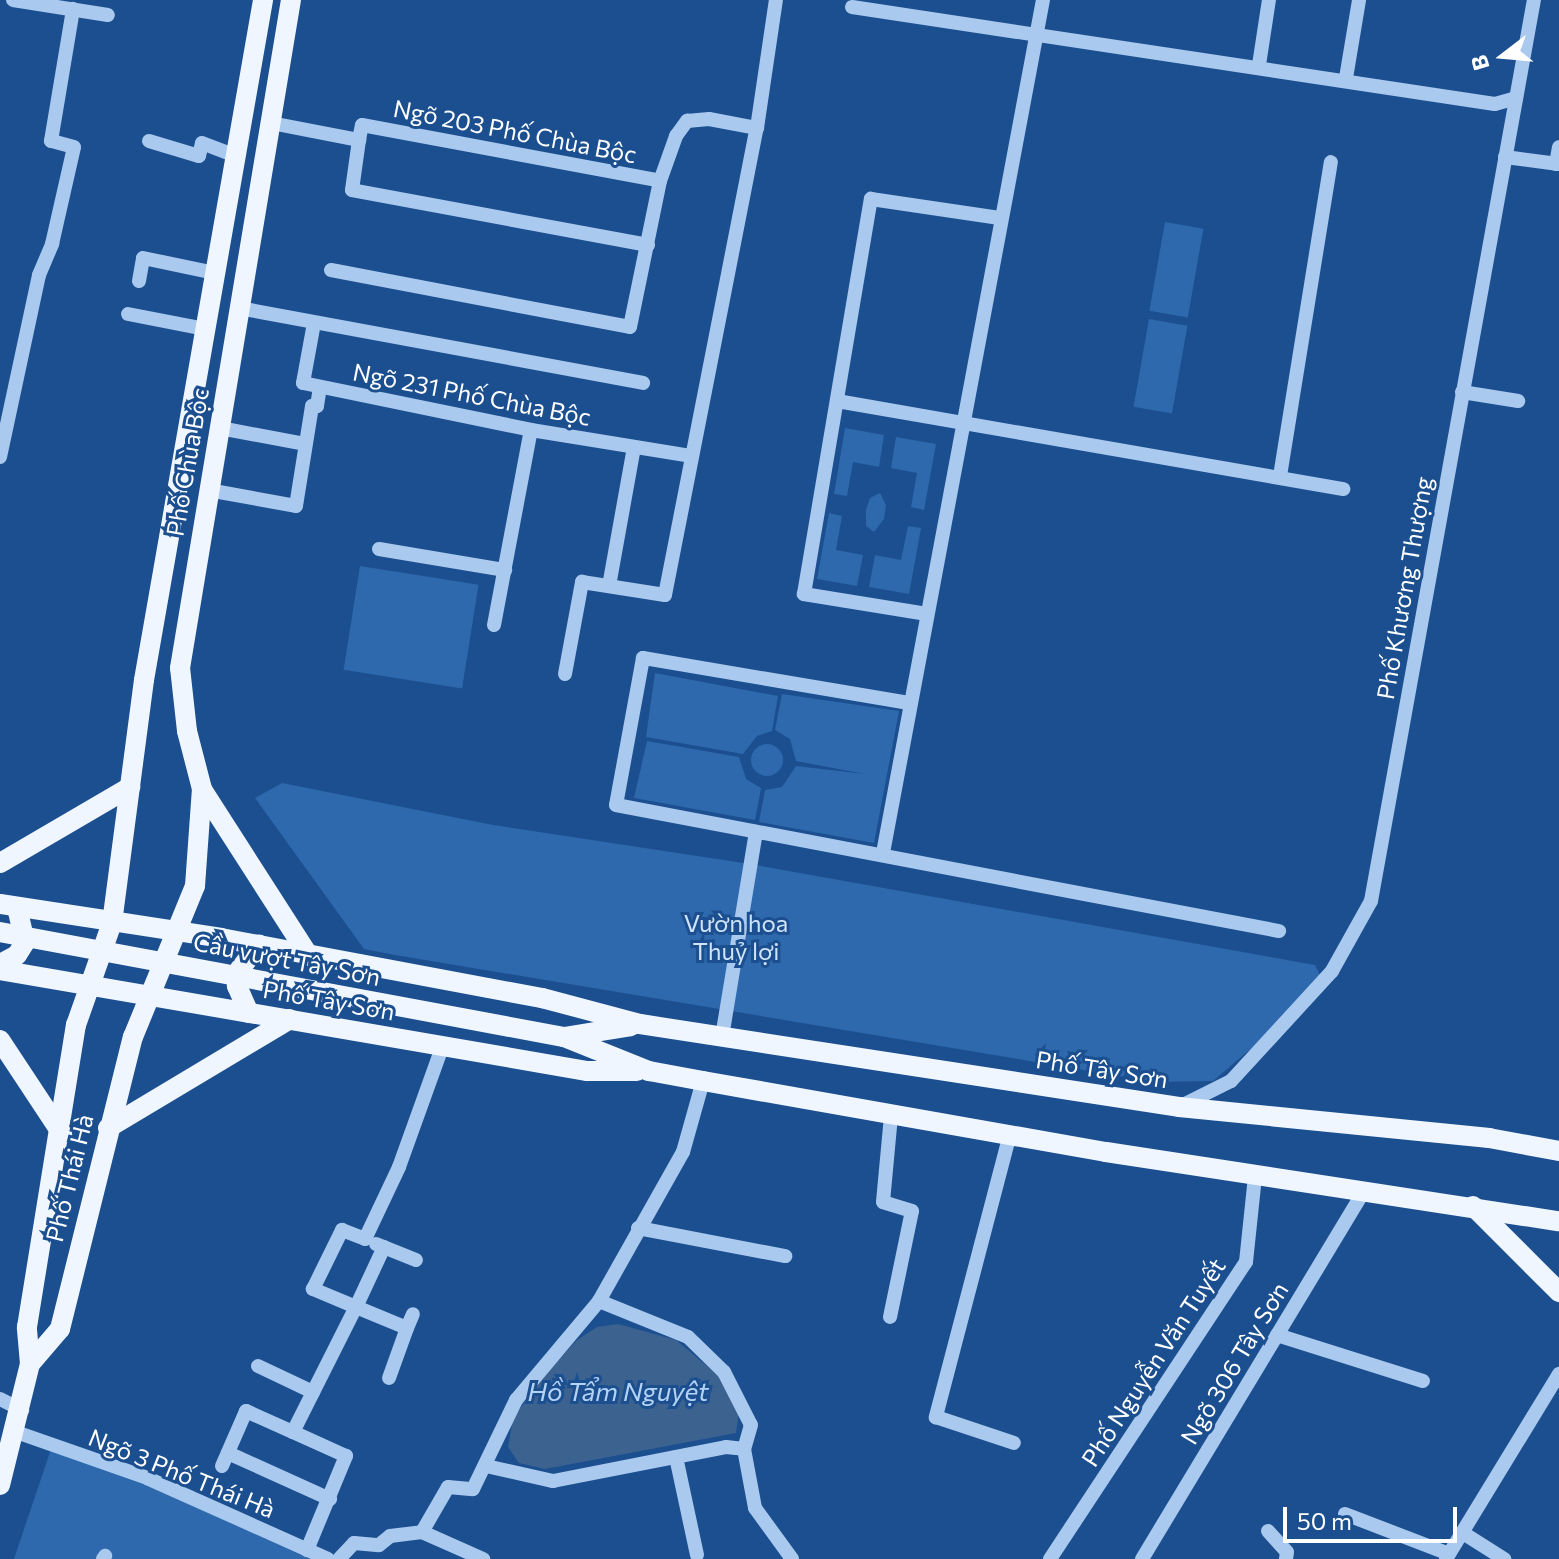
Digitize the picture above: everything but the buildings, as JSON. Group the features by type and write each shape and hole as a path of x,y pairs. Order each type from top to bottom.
{"main road":[{"name":"Phố Chùa Bộc","path":"112,923 130,787 263,0"},
{"name":"Phố Chùa Bộc","path":"178,932 195,886 202,789 180,668 291,0"},
{"path":"0,863 130,787"},
{"path":"202,789 309,956"},
{"path":"0,967 17,955 25,942 8,905"},
{"name":"Phố Tây Sơn","path":"8,905 259,945 542,998 640,1024 1179,1107 1489,1138 1559,1151"},
{"name":"Phố Thái Hà","path":"0,1485 4,1458 22,1410 30,1364 27,1327 62,1134 76,1025 112,923"},
{"name":"Cầu vượt Tây Sơn","path":"0,932 564,1037"},
{"name":"Phố Thái Hà","path":"30,1364 60,1329 108,1128 148,997 178,932"},
{"path":"249,1013 237,986 240,969 259,945"},
{"name":"Phố Tây Sơn","path":"0,967 148,997 587,1071 649,1071 1255,1176 1559,1221"},
{"path":"108,1128 290,1019"},
{"name":"Phố Tây Sơn","path":"564,1037 640,1024"},
{"name":"Phố Tây Sơn","path":"564,1037 649,1071"},
{"path":"0,1040 62,1134"},
{"path":"1473,1206 1559,1292"}],"street":[{"path":"13,0 108,15"},
{"path":"565,674 582,582 665,595 757,128 776,0"},
{"path":"883,853 1043,0"},
{"path":"1259,65 1269,0"},
{"path":"1346,78 1359,0"},
{"name":"Phố Khương Thượng","path":"1179,1107 1241,1070 1332,971 1371,901 1534,0"},
{"path":"852,7 1034,36 1346,78 1495,104 1516,98"},
{"path":"0,457 39,275 52,244 74,147 51,141 73,9"},
{"path":"1495,104 1513,117"},
{"path":"331,270 630,327 669,149 687,121 709,119 757,128"},
{"name":"Ngõ 203 Phố Chùa Bộc","path":"271,123 361,133 660,181"},
{"path":"361,133 352,190 648,245"},
{"path":"149,141 199,156 202,143 236,156"},
{"path":"1505,157 1558,164 1559,147"},
{"path":"1280,476 1331,162"},
{"path":"927,614 804,594 871,199 1000,218"},
{"path":"139,281 143,258 215,273"},
{"name":"Ngõ 231 Phố Chùa Bộc","path":"239,308 643,383"},
{"path":"128,314 205,329"},
{"name":"Ngõ 231 Phố Chùa Bộc","path":"314,323 303,383 531,430 692,456"},
{"path":"208,490 296,506 305,444 320,387"},
{"path":"1462,392 1518,401"},
{"path":"837,401 1343,489"},
{"path":"220,428 305,444"},
{"path":"494,625 531,430"},
{"path":"609,586 634,447"},
{"path":"379,549 505,570"},
{"path":"909,703 643,658 616,805 883,853 1279,931"},
{"path":"722,1037 756,832"},
{"path":"365,1239 399,1167 443,1045"},
{"path":"422,1532 448,1487 473,1489 516,1400 599,1301 683,1152 703,1081"},
{"path":"890,1317 912,1211 883,1202 891,1115"},
{"path":"1010,1134 936,1417 1014,1443"},
{"name":"Phố Nguyễn Văn Tuyết","path":"1050,1559 1246,1262 1255,1176"},
{"name":"Ngõ 306 Tây Sơn","path":"1142,1559 1365,1190"},
{"path":"638,1228 785,1256"},
{"path":"389,1378 410,1321 356,1307 313,1289 342,1230 416,1260"},
{"path":"293,1432 384,1247"},
{"path":"599,1301 688,1337 724,1372 751,1425 744,1449 755,1508 792,1559"},
{"path":"1277,1335 1423,1381"},
{"path":"258,1366 313,1392"},
{"path":"1345,1514 1448,1557 1559,1374"},
{"path":"0,1399 22,1410"},
{"path":"307,1550 330,1499 346,1456 246,1411 225,1459 330,1499"},
{"name":"Ngõ 3 Phố Thái Hà","path":"16,1432 147,1478 328,1559"},
{"path":"486,1466 553,1481 726,1447 744,1449"},
{"path":"676,1457 697,1555"},
{"path":"1268,1531 1287,1552 1286,1559"},
{"path":"339,1559 354,1543 379,1545 390,1536 422,1532 483,1559"},
{"path":"1463,1533 1504,1559"}],"green space":[{"path":"1165,222 1203,229 1188,317 1149,311"},
{"path":"1149,319 1187,326 1172,413 1134,407"},
{"path":"845,428 884,435 879,467 853,462 847,496 834,494"},
{"path":"896,437 936,444 924,510 911,507 917,473 891,468"},
{"path":"880,493 886,505 884,519 874,532 866,526 866,510 870,498"},
{"path":"829,513 842,516 836,550 863,555 857,586 817,579"},
{"path":"908,526 921,528 909,594 869,587 875,555 901,560"},
{"path":"360,566 479,585 462,688 344,670"},
{"path":"655,673 778,696 772,731 757,736 743,754 646,737"},
{"path":"782,694 899,711 874,843 759,822 765,790 782,787 796,766 865,774 796,761 790,739 775,730"},
{"path":"647,741 739,757 746,779 761,788 755,820 634,798"},
{"path":"767,744 779,748 783,760 779,772 767,776 755,772 751,760 755,748"},
{"name":"Vườn hoa Thuỷ lợi","path":"282,783 493,825 750,864 1315,965 1325,985 1213,1081 1156,1082 364,949 255,798"},
{"path":"51,1449 147,1481 316,1559 14,1559"}],"water":[{"name":"Hồ Tẩm Nguyệt","path":"618,1324 676,1340 719,1376 739,1412 736,1433 545,1469 519,1463 508,1447 513,1419 537,1384 577,1340 597,1327"}]}
